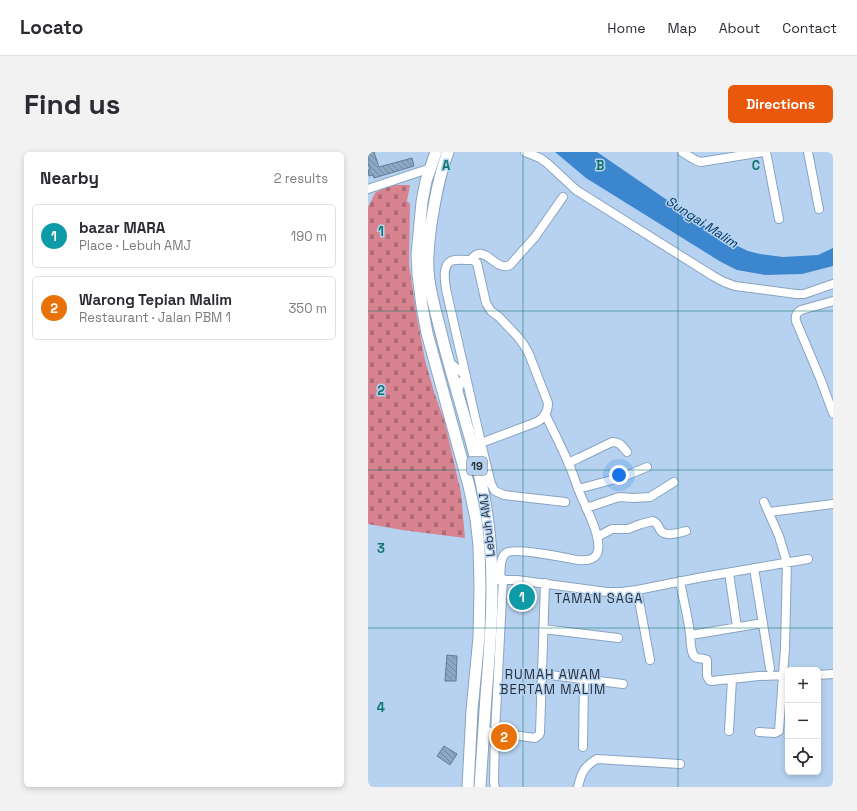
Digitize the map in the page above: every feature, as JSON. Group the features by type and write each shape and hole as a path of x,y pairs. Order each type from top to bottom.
{"highway":[{"name":"Lebuh AMJ","path":"436,152 426,182 422,202 417,254 419,290 427,333 469,486 476,519 479,546 479,637 472,710 468,787"},
{"name":"Lebuh AMJ","path":"448,152 441,172 434,203 428,249 430,290 447,360 472,444 484,496 498,580 490,647 489,732 483,751 480,787"},
{"path":"483,751 484,787"}],"street":[{"path":"525,152 540,158 547,163 576,190 724,282 735,286 800,294 833,284"},
{"path":"682,152 699,162 740,154 763,152"},
{"path":"766,152 779,219"},
{"path":"808,152 819,209"},
{"path":"368,189 431,168"},
{"path":"471,260 476,254 483,254 502,266 507,267 510,265 535,237 563,197"},
{"path":"481,443 537,422 542,419 545,414 548,403 524,345 499,317 491,311 486,303 477,263 473,260 450,262 447,264 445,272 446,289 481,443 491,484 495,491 504,495 565,502"},
{"path":"833,301 801,310 795,317 833,414"},
{"path":"447,360 466,376"},
{"path":"458,396 458,387 466,376"},
{"path":"545,414 568,463 586,508 597,537 598,552 595,557 585,561 537,553 509,551 502,558 498,580 517,580 545,583 615,593 808,559"},
{"path":"568,463 612,442 619,443 627,452"},
{"path":"578,489 623,477 647,468"},
{"path":"586,508 619,497 650,497 674,482"},
{"path":"764,502 787,563 786,667"},
{"path":"769,512 833,504"},
{"path":"597,537 612,529 628,529 653,521 657,523 661,531 666,534 686,531"},
{"path":"754,568 770,668"},
{"path":"729,573 737,627"},
{"path":"680,582 691,635 691,648 694,657 704,658 707,660 707,676 709,680 785,675"},
{"path":"495,787 489,732 535,738 539,736 540,733 545,583"},
{"path":"637,590 650,660"},
{"path":"691,635 763,623"},
{"path":"543,629 618,638"},
{"path":"542,674 623,684"},
{"path":"821,674 833,674"},
{"path":"583,747 584,679"},
{"path":"729,731 732,679"},
{"path":"759,732 775,733 778,731 785,682"},
{"path":"578,787 580,778 589,763 597,759 680,764"}],"green space":[{"path":"388,185 410,185 407,201 410,204 409,264 416,312 425,360 445,423 461,493 465,538 368,524 368,207 375,193"}],"water":[{"path":"555,152 597,152 727,241 748,251 783,257 818,255 833,248 833,266 802,274 765,275 737,270 721,262 586,178"}],"building":[{"path":"368,152 374,152 379,167 412,158 414,166 374,178 373,175 369,176 368,170 370,170 368,163"},
{"path":"511,588 535,592 533,605 509,602"},
{"path":"447,655 457,656 456,681 445,681"},
{"path":"444,746 457,754 450,765 437,756"}],"place":[{"name":"bazar MARA","path":"522,597"},
{"name":"Warong Tepian Malim","path":"504,737"}],"district":[{"name":"TAMAN SAGA","path":"599,598"},
{"name":"RUMAH AWAM BERTAM MALIM","path":"553,682"}],"water label":[{"name":"Sungai Malim","path":"702,222"}]}
